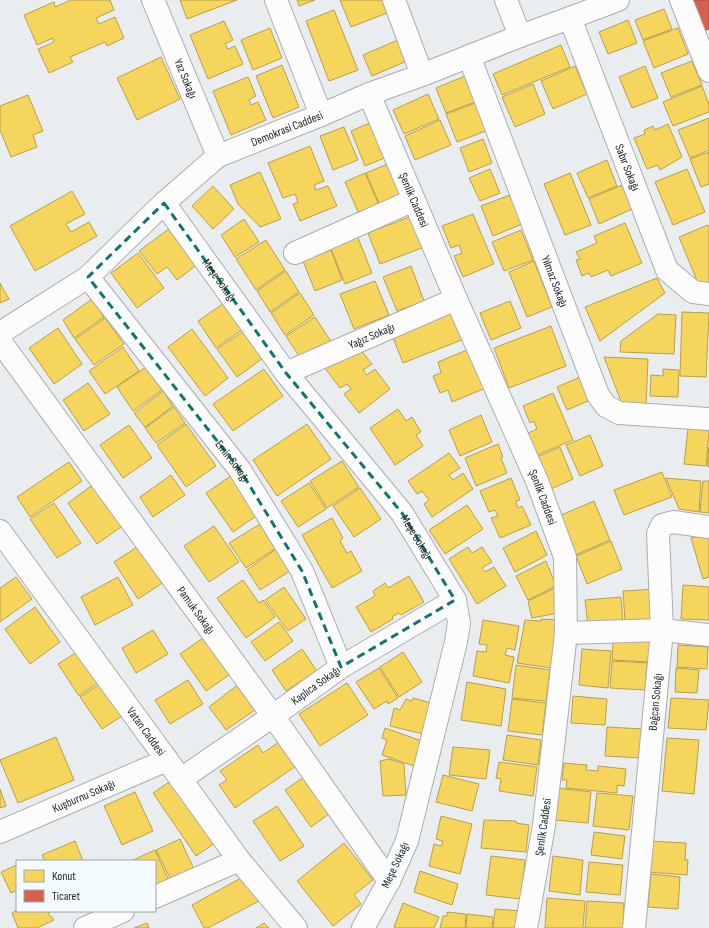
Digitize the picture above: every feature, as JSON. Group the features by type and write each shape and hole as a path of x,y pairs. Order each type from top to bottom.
{"street":[{"name":"Yaz Sokağı","path":"153,0 218,156"},
{"path":"276,0 320,115"},
{"path":"394,0 422,75"},
{"path":"506,0 520,36"},
{"name":"Demokrasi Caddesi","path":"0,333 88,277 164,203 218,156 369,94 618,0"},
{"path":"681,0 709,71"},
{"name":"Sabır Sokağı","path":"570,18 667,270 693,292 709,294"},
{"name":"Yılmaz Sokağı","path":"469,56 598,395 606,406 619,413 709,419"},
{"name":"Şenlik Caddesi","path":"369,94 456,299 537,482 565,557 566,633 544,825 526,928"},
{"path":"295,252 414,200"},
{"name":"Meşe Sokağı","path":"164,203 286,373 402,513 455,600 459,623 456,642 407,841 389,881 363,928"},
{"name":"Emin Sokağı","path":"88,277 240,470 302,571 341,667"},
{"name":"Yağız Sokağı","path":"286,373 456,299"},
{"name":"Pamuk Sokağı","path":"0,341 273,716 389,881"},
{"name":"Bağcan Sokağı","path":"634,928 662,630 658,534 662,525 673,522 709,527"},
{"name":"Vatan Caddesi","path":"0,532 239,860 296,928"},
{"name":"Kaplıca Sokağı","path":"181,779 341,667 455,600"},
{"path":"566,633 662,630 709,635"},
{"name":"Kuşburnu Sokağı","path":"0,832 167,760"},
{"path":"156,897 239,860"},
{"path":"85,928 122,912"}],"highlighted area":[{"path":"164,203 286,373 402,513 455,600 341,667 302,571 240,470 88,277"}],"building: Konut":[{"path":"71,0 110,0 114,10 96,18 99,24 115,17 124,38 107,46 105,42 70,57 73,62 49,73 38,49 54,42 53,38 37,45 24,15 54,2 55,7"},
{"path":"180,0 237,0 187,19"},
{"path":"297,0 315,0 299,6"},
{"path":"340,0 382,0 387,13 351,27"},
{"path":"664,9 672,29 643,40 635,20"},
{"path":"334,10 358,70 329,81 306,21"},
{"path":"628,20 637,43 608,54 599,32"},
{"path":"224,21 233,40 225,44 228,49 235,46 243,64 208,79 190,35"},
{"path":"270,28 282,58 253,70 241,40"},
{"path":"678,28 688,54 654,68 643,41"},
{"path":"398,40 407,61 372,76 363,55"},
{"path":"561,45 570,67 502,95 493,74"},
{"path":"161,57 180,99 137,120 117,78"},
{"path":"692,61 702,85 671,97 661,73"},
{"path":"282,65 299,107 273,118 256,76"},
{"path":"575,66 587,94 553,109 541,81"},
{"path":"645,66 658,98 632,108 619,77"},
{"path":"470,74 480,100 446,113 436,88"},
{"path":"248,77 256,96 249,100 251,105 258,102 266,120 231,135 213,91"},
{"path":"533,84 545,114 515,127 502,97"},
{"path":"702,86 709,104 709,112 673,126 663,102"},
{"path":"428,94 439,119 404,134 393,110"},
{"path":"28,95 43,131 33,135 37,147 11,157 0,130 0,106"},
{"path":"481,101 491,129 457,142 446,114"},
{"path":"709,118 709,150 690,158 678,130"},
{"path":"440,120 451,145 415,160 405,136"},
{"path":"374,121 389,156 365,166 351,131"},
{"path":"668,124 682,157 660,170 658,165 647,169 634,138 645,134 644,130 653,126 655,130"},
{"path":"344,127 358,160 333,170 320,136"},
{"path":"483,139 492,163 469,172 460,148"},
{"path":"310,146 324,181 314,185 316,190 328,186 337,206 300,221 293,204 298,202 295,194 283,198 268,163"},
{"path":"709,152 709,184 701,187 690,159"},
{"path":"607,160 617,186 588,198 577,173"},
{"path":"390,163 406,200 382,210 366,173"},
{"path":"490,169 500,193 480,201 469,178"},
{"path":"687,169 705,212 673,225 655,182"},
{"path":"260,172 281,219 260,227 238,204 230,185"},
{"path":"365,173 379,205 359,214 345,182"},
{"path":"570,173 591,225 565,235 544,184"},
{"path":"622,185 632,209 599,224 589,199"},
{"path":"213,186 234,209 213,229 192,206"},
{"path":"72,191 85,214 66,224 71,232 89,222 97,236 35,271 10,226"},
{"path":"510,195 522,224 493,236 481,206"},
{"path":"473,214 494,264 463,277 454,256 462,253 459,245 451,248 442,226"},
{"path":"412,216 424,247 380,264 368,233"},
{"path":"244,219 259,242 235,257 221,235"},
{"path":"625,223 642,263 611,276 608,270 591,277 589,273 582,276 576,260 580,259 576,252 597,243 594,236"},
{"path":"174,225 202,261 177,280 167,267 157,274 139,251"},
{"path":"708,225 709,284 698,283 679,237"},
{"path":"521,230 533,260 504,271 492,242"},
{"path":"357,235 372,273 345,284 330,246"},
{"path":"266,240 285,270 256,290 236,259"},
{"path":"331,250 342,280 315,291 303,261"},
{"path":"138,253 164,288 137,308 111,273"},
{"path":"534,261 552,307 527,317 509,272"},
{"path":"411,266 424,301 397,311 383,277"},
{"path":"286,271 299,292 270,312 257,291"},
{"path":"657,278 665,293 600,341 585,307"},
{"path":"375,281 389,315 354,329 340,294"},
{"path":"0,283 9,299 0,303"},
{"path":"300,293 314,315 285,335 271,313"},
{"path":"92,299 104,317 74,338 63,320"},
{"path":"227,301 246,327 216,348 198,321"},
{"path":"510,301 521,328 491,340 480,313"},
{"path":"453,311 464,339 403,363 392,335"},
{"path":"682,312 709,313 706,377 680,376"},
{"path":"658,314 676,315 674,354 620,352 621,341"},
{"path":"315,317 332,343 302,361 286,336"},
{"path":"105,318 124,344 94,365 75,339"},
{"path":"551,326 566,366 509,388 494,348"},
{"path":"58,328 82,364 54,384 29,348"},
{"path":"192,329 228,378 205,396 168,347"},
{"path":"247,329 266,356 237,377 217,349"},
{"path":"356,344 372,364 363,370 367,375 375,369 390,389 359,413 344,394 351,389 347,384 340,388 324,367"},
{"path":"123,347 139,371 105,394 89,371"},
{"path":"472,348 488,387 452,402 448,390 440,393 433,376 441,373 438,362"},
{"path":"604,357 648,359 646,405 622,404"},
{"path":"146,367 162,390 133,411 117,387"},
{"path":"264,369 283,396 233,431 213,404"},
{"path":"663,369 679,370 678,397 650,396 651,375 663,376"},
{"path":"585,375 595,398 567,410 557,387"},
{"path":"88,383 110,414 84,431 63,400"},
{"path":"163,391 173,406 145,427 134,413"},
{"path":"553,393 573,440 535,456 526,434 537,429 534,421 530,423 523,406"},
{"path":"174,407 185,423 156,443 145,428"},
{"path":"398,409 406,421 412,417 421,432 416,435 423,446 395,465 370,428"},
{"path":"481,415 492,442 460,456 449,430"},
{"path":"186,424 216,466 186,487 157,445"},
{"path":"307,424 331,459 277,496 253,460"},
{"path":"129,425 152,458 123,478 100,445"},
{"path":"688,428 709,431 706,466 684,464"},
{"path":"590,435 603,466 580,476 566,445"},
{"path":"498,444 503,457 501,458 507,473 476,486 465,458"},
{"path":"560,447 573,479 549,490 535,458"},
{"path":"709,447 709,467 707,466"},
{"path":"449,453 460,468 449,475 453,480 463,473 473,489 432,517 424,504 429,500 422,491 417,494 408,481"},
{"path":"342,461 359,487 327,508 310,481"},
{"path":"69,462 82,481 30,517 17,497"},
{"path":"662,472 672,497 624,515 614,490"},
{"path":"235,473 262,512 233,532 206,493"},
{"path":"171,475 185,495 153,517 140,497"},
{"path":"511,478 520,500 516,501 518,508 522,506 531,525 500,538 491,518 498,516 495,510 489,512 480,491"},
{"path":"666,478 701,481 699,512 679,509"},
{"path":"98,481 128,522 97,544 68,503"},
{"path":"703,481 709,481 709,513 700,512"},
{"path":"309,483 326,509 298,527 281,501"},
{"path":"360,488 381,519 354,537 333,506"},
{"path":"594,501 610,540 575,555 559,516"},
{"path":"54,503 81,543 57,558 30,519"},
{"path":"467,505 483,529 445,554 429,530"},
{"path":"332,518 343,538 340,541 347,553 351,551 362,571 332,588 302,535"},
{"path":"260,524 276,548 246,568 229,543"},
{"path":"214,526 239,562 209,582 184,546"},
{"path":"536,531 547,555 515,572 503,548"},
{"path":"706,534 709,539 709,577 703,579 691,538"},
{"path":"611,541 622,569 587,584 576,556"},
{"path":"140,545 164,582 138,599 114,562"},
{"path":"468,547 472,553 482,547 492,562 482,568 485,572 494,567 506,586 477,604 449,559"},
{"path":"276,549 290,571 260,590 247,570"},
{"path":"546,561 556,586 528,600 516,576"},
{"path":"409,576 424,602 401,615 399,613 392,617 393,619 371,632 356,607 375,596 373,591 385,583 388,588"},
{"path":"16,577 32,599 0,622 0,588"},
{"path":"118,577 133,605 95,625 81,597"},
{"path":"243,580 259,603 263,600 275,617 246,638 217,598"},
{"path":"683,585 709,587 709,620 681,619"},
{"path":"284,587 306,619 288,631 265,600"},
{"path":"557,587 558,613 532,618 528,601"},
{"path":"657,589 660,621 625,623 623,591"},
{"path":"621,597 623,623 588,626 585,600"},
{"path":"35,607 60,642 30,664 5,629"},
{"path":"541,619 557,620 551,668 517,663 525,620 541,621"},
{"path":"483,620 519,626 515,650 507,648 505,655 514,657 509,683 473,676 477,651 486,652 487,645 479,644"},
{"path":"279,622 293,641 265,661 251,642"},
{"path":"153,630 168,654 136,673 122,648"},
{"path":"210,633 236,670 206,691 180,654"},
{"path":"652,636 651,662 612,660 613,641"},
{"path":"678,645 708,647 707,669 677,667"},
{"path":"302,649 317,671 286,691 272,670"},
{"path":"582,649 611,651 608,688 579,685"},
{"path":"77,652 99,682 79,696 58,664"},
{"path":"403,652 422,682 399,697 380,667"},
{"path":"612,661 647,663 645,690 610,688"},
{"path":"516,665 550,670 546,701 512,698"},
{"path":"379,668 398,698 388,704 387,701 374,709 356,682"},
{"path":"676,668 699,670 697,693 675,692"},
{"path":"188,680 203,704 170,724 155,700"},
{"path":"244,680 262,705 226,730 209,707"},
{"path":"467,682 506,689 501,726 461,720"},
{"path":"347,683 368,715 320,746 299,714"},
{"path":"100,684 122,716 102,729 80,697"},
{"path":"573,696 607,699 605,725 571,723"},
{"path":"413,698 431,703 423,734 390,726 394,708 400,710 406,699 412,701"},
{"path":"671,698 709,700 706,730 668,728"},
{"path":"512,699 546,703 542,735 508,731"},
{"path":"607,727 643,729 641,758 605,756"},
{"path":"385,728 422,741 414,766 382,755 387,740 382,738"},
{"path":"507,735 541,740 538,765 503,760"},
{"path":"56,737 74,780 18,803 0,760"},
{"path":"667,738 699,740 694,794 662,791"},
{"path":"279,742 296,766 235,808 219,785 227,780 220,771 258,745 263,753"},
{"path":"453,747 490,750 486,779 449,775"},
{"path":"389,759 404,764 406,795 383,796 380,761"},
{"path":"499,762 537,767 533,796 499,791 501,779 496,778"},
{"path":"564,763 587,765 586,770 598,771 598,766 626,769 624,786 617,785 617,793 566,788 567,780 562,780"},
{"path":"307,775 333,811 311,827 285,790"},
{"path":"443,775 479,784 472,811 436,802"},
{"path":"172,780 215,843 196,856 153,793"},
{"path":"557,788 591,792 588,823 554,820"},
{"path":"0,789 6,806 0,808"},
{"path":"135,792 153,831 122,845 104,806"},
{"path":"597,793 633,796 629,830 593,826"},
{"path":"277,806 304,846 280,861 253,821"},
{"path":"441,816 472,824 460,874 429,866 434,844 441,846 443,841 436,839"},
{"path":"484,820 516,821 516,823 529,825 526,852 481,848"},
{"path":"594,832 625,836 622,859 591,855"},
{"path":"180,839 194,869 171,880 156,850"},
{"path":"75,841 83,860 44,860 42,855"},
{"path":"649,841 686,843 685,860 688,860 687,875 647,872"},
{"path":"344,843 373,880 354,895 361,904 333,926 297,881"},
{"path":"155,850 169,881 156,887 156,860 133,860"},
{"path":"491,856 525,860 521,899 486,895"},
{"path":"553,856 583,860 580,895 549,891"},
{"path":"589,862 623,865 620,895 586,892"},
{"path":"16,865 16,890 11,893 1,872"},
{"path":"420,871 458,884 452,905 414,892"},
{"path":"651,874 680,877 678,909 648,907"},
{"path":"241,878 259,901 208,928 204,928 192,905"},
{"path":"547,898 585,901 583,928 545,928"},
{"path":"587,901 624,903 623,928 585,928"},
{"path":"403,903 439,917 434,928 394,927"},
{"path":"495,909 522,911 520,928 493,928"},
{"path":"16,911 16,912 50,912 48,913 54,920 37,928 18,928 12,913"},
{"path":"447,912 466,914 465,928 440,928 443,916 447,916"},
{"path":"467,914 493,917 492,928 466,928"},
{"path":"147,923 149,928 134,928"},
{"path":"264,923 269,928 256,928"}],"building: Ticaret":[{"path":"689,0 709,0 709,29 702,32"}]}
